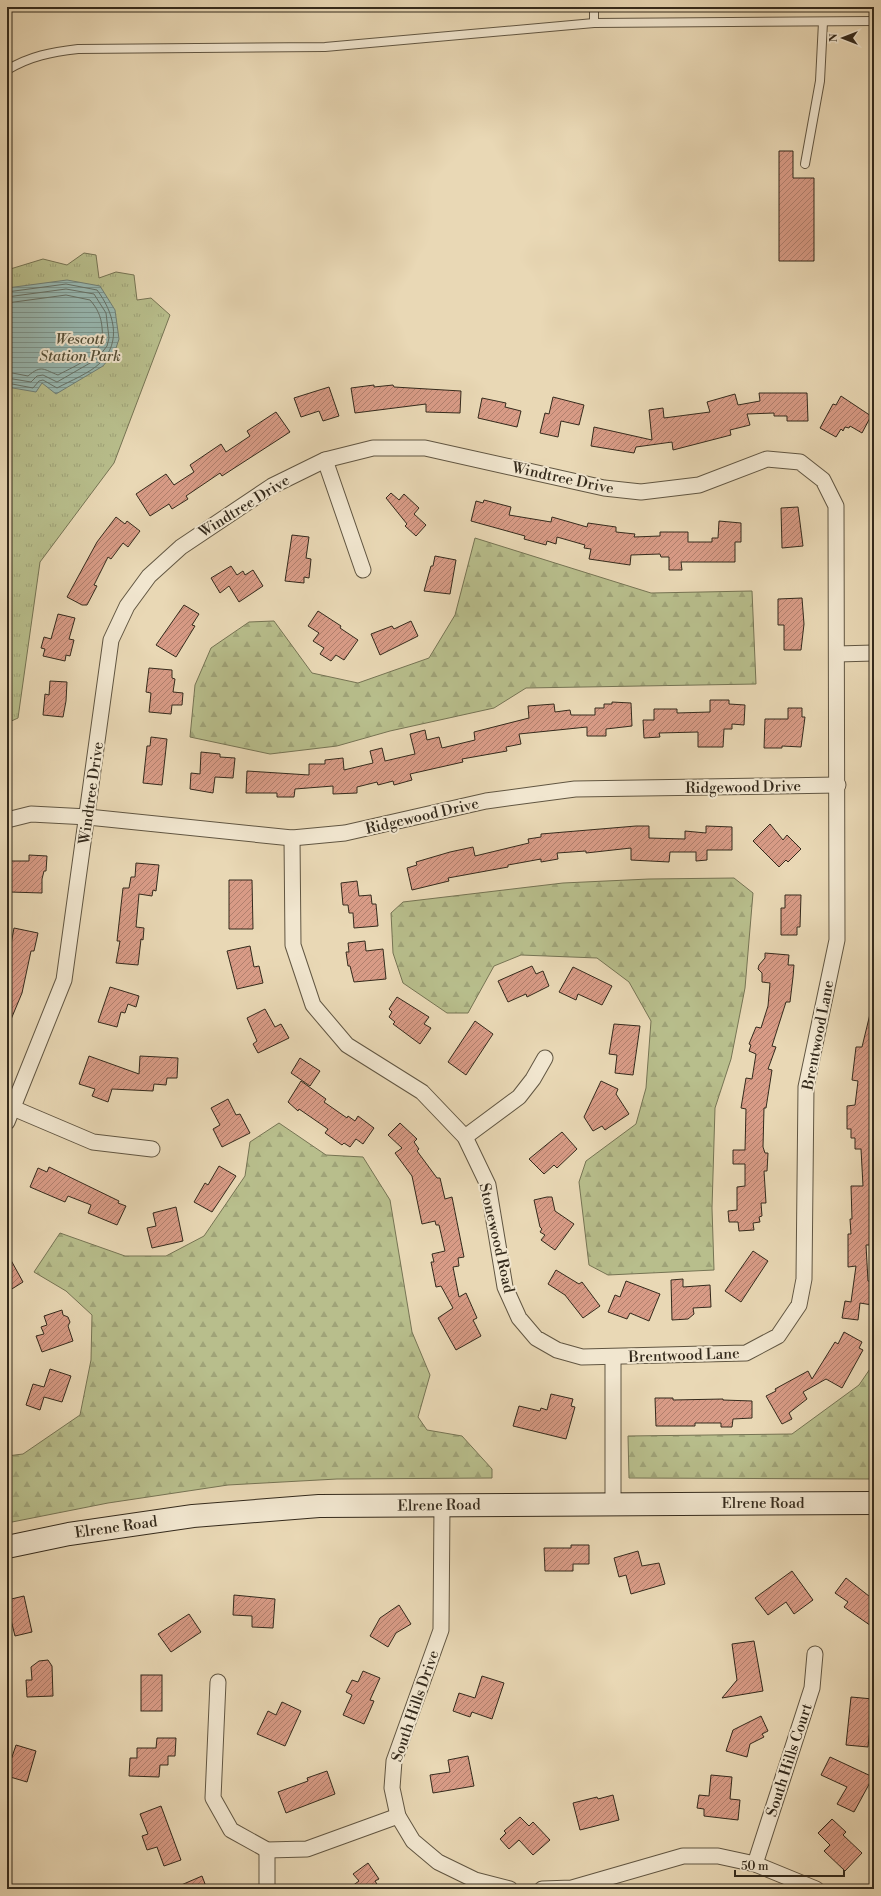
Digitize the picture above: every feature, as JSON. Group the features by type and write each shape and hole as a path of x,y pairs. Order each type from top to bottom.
{"street":[{"name":"Windtree Drive","path":"7,1122 64,980 88,817 111,640 128,606 149,576 181,547 272,486 325,460 372,448 425,448 604,488 641,492 699,485 767,459 800,462 823,480 836,506 837,654"},
{"path":"325,460 363,570"},
{"path":"837,654 874,653"},
{"name":"Brentwood Lane","path":"613,1357 746,1353 778,1336 799,1305 804,1279 806,1087 837,940 837,654"},
{"name":"Ridgewood Drive","path":"7,820 31,814 88,817 292,838 345,833 486,801 575,789 838,786"},
{"name":"Stonewood Road","path":"292,838 293,945 313,1005 347,1045 422,1092 465,1137 488,1185 505,1287 519,1318 536,1338 557,1350 582,1357 613,1357"},
{"path":"465,1137 519,1097 533,1079 545,1058"},
{"path":"13,1108 93,1142 152,1149"},
{"path":"613,1357 613,1504"},
{"name":"Elrene Road","path":"7,1547 69,1534 193,1516 320,1506 874,1503"},
{"name":"South Hills Drive","path":"442,1505 441,1630 394,1761 392,1788 398,1816 413,1841 438,1862 474,1880 510,1889"},
{"name":"South Hills Court","path":"755,1864 812,1688 815,1654"},
{"path":"218,1682 213,1798 231,1830 267,1850 307,1849 398,1816"},
{"path":"267,1850 267,1889"},
{"path":"542,1889 572,1888 683,1856 718,1856 755,1864 816,1889"}],"lane":[{"path":"594,7 594,23"},
{"path":"7,70 20,62 48,52 78,49 325,47 594,23 874,21"},
{"path":"805,164 820,81 824,22"}],"green space":[{"name":"Wescott Station Park","path":"84,253 96,255 99,278 116,272 134,275 137,300 151,298 170,315 114,463 40,562 18,718 7,723 7,270 43,259 67,265"},
{"path":"475,538 651,593 752,591 756,684 526,688 494,708 390,731 337,746 270,754 190,737 195,685 211,648 249,622 274,621 312,673 358,683 429,658 455,615"},
{"path":"734,878 753,893 745,988 731,1059 715,1108 712,1208 714,1270 608,1275 589,1265 579,1182 586,1161 636,1124 646,1088 651,1021 629,982 597,958 521,955 494,966 468,1013 447,1013 403,983 393,953 391,913 403,902 563,883 649,879"},
{"path":"279,1123 326,1155 363,1157 390,1200 412,1332 430,1375 418,1417 427,1430 462,1436 492,1469 492,1478 337,1479 228,1485 108,1503 7,1523 7,1456 23,1454 80,1415 91,1360 92,1315 66,1291 34,1272 60,1233 125,1256 166,1256 204,1236 245,1176 250,1142"},
{"path":"874,1363 874,1479 629,1478 628,1436 792,1434 859,1385"}],"water":[{"path":"67,280 100,286 115,310 119,339 115,351 103,366 56,394 42,383 36,392 7,387 7,288"}],"building":[{"path":"779,151 793,151 793,178 814,178 814,261 779,261"},
{"path":"374,385 374,387 393,385 394,387 461,391 460,413 426,412 426,404 355,413 351,388"},
{"path":"329,387 339,416 323,421 319,411 301,417 294,398"},
{"path":"759,393 807,393 808,421 787,421 787,416 774,416 774,413 747,414 750,425 730,430 731,435 673,450 672,442 636,447 634,453 591,446 594,427 652,440 649,410 663,408 664,418 710,412 707,402 735,394 738,405 760,401"},
{"path":"841,396 871,416 862,433 850,426 849,428 845,427 843,431 841,429 836,437 820,428 833,404 836,405"},
{"path":"553,397 584,405 579,425 561,421 558,437 540,433 545,413 549,414"},
{"path":"482,398 506,403 505,407 521,411 517,427 478,418"},
{"path":"276,412 290,432 222,476 220,473 186,496 188,499 172,509 169,504 150,516 136,494 166,474 174,485 194,472 190,465 221,444 226,452 250,436 247,431"},
{"path":"391,493 399,500 404,494 419,508 414,514 426,525 416,536 405,526 407,524 386,498"},
{"path":"484,500 511,507 509,515 551,522 552,517 587,527 588,523 616,527 616,532 635,534 634,537 660,536 660,532 688,532 688,542 712,542 712,538 718,538 719,521 741,523 741,542 735,542 735,562 681,562 682,570 669,570 669,557 661,557 660,554 631,555 630,565 589,559 591,549 584,548 585,545 557,537 556,544 547,541 546,545 524,539 525,536 471,521 476,501 483,503"},
{"path":"798,507 803,546 782,548 781,508"},
{"path":"116,517 125,524 127,521 140,531 128,547 123,543 111,559 108,557 94,585 97,586 87,605 82,605 67,597 97,542"},
{"path":"292,535 309,537 306,558 311,559 309,578 304,577 304,583 285,581"},
{"path":"435,556 456,560 450,594 424,591"},
{"path":"231,566 237,575 243,571 245,575 253,570 263,586 239,602 229,586 220,593 211,578"},
{"path":"802,598 804,624 801,650 784,650 784,625 778,625 778,599"},
{"path":"184,605 199,614 192,625 195,626 176,657 156,645"},
{"path":"318,611 341,626 340,628 358,640 344,660 336,655 331,661 320,654 324,648 313,641 319,633 308,626"},
{"path":"58,614 75,618 69,639 74,640 70,656 66,655 65,661 43,656 45,649 41,648 44,637 51,639"},
{"path":"411,621 418,636 380,655 371,634 392,626 394,629"},
{"path":"149,668 172,670 172,678 175,679 173,692 183,693 182,705 172,705 171,714 149,712 151,693 146,692"},
{"path":"50,681 67,682 63,717 43,715 45,694 49,695"},
{"path":"710,700 729,700 729,704 745,705 744,725 732,724 732,729 724,729 723,747 698,747 698,732 659,733 660,737 644,738 643,720 654,720 654,709 677,709 677,713 710,712"},
{"path":"612,702 631,703 632,726 606,729 606,736 587,736 587,727 519,734 521,744 506,747 507,751 462,759 463,762 410,774 412,780 394,785 393,781 378,785 377,782 357,787 357,793 333,794 333,786 295,789 294,797 277,797 277,793 246,793 247,771 309,775 309,764 325,764 325,760 343,758 344,770 373,763 370,751 382,748 385,761 415,754 410,734 425,730 427,740 439,737 442,748 475,740 474,732 529,718 528,706 554,704 555,712 570,710 571,715 595,715 595,708 604,708 604,704 612,704"},
{"path":"788,708 802,708 802,717 805,717 801,747 782,746 782,748 764,748 765,719 788,719"},
{"path":"151,737 167,739 162,785 143,783 147,746 150,746"},
{"path":"201,752 220,754 220,757 235,758 233,778 215,777 213,793 190,789 191,773 200,774"},
{"path":"770,824 783,840 787,835 801,849 788,862 786,860 779,867 753,841"},
{"path":"649,826 649,838 685,839 685,831 706,833 706,826 732,827 732,850 707,850 707,860 696,861 696,852 670,852 669,862 631,860 631,848 586,853 586,851 557,853 558,859 541,862 541,859 508,865 508,867 448,878 449,881 412,890 407,868 417,865 416,862 450,852 473,847 475,856 529,843 528,839 541,837 541,834"},
{"path":"29,855 47,856 46,871 44,871 42,879 42,893 10,892 11,861 29,861"},
{"path":"136,863 159,865 156,891 153,890 152,896 139,894 136,927 144,928 143,940 141,939 138,965 116,963 120,941 117,941 123,888 129,888 131,877 135,877"},
{"path":"229,880 252,880 253,929 229,929"},
{"path":"357,881 359,896 371,895 372,904 376,904 378,926 354,928 353,913 349,913 348,905 343,905 341,883"},
{"path":"785,895 801,895 800,927 797,927 797,935 781,935 781,908 785,908"},
{"path":"14,928 38,933 34,951 31,951 22,993 7,1029 7,943 11,944"},
{"path":"365,941 366,951 383,949 386,979 354,982 350,966 348,966 346,952 349,952 348,943"},
{"path":"250,946 254,967 259,966 263,983 237,989 227,951"},
{"path":"765,953 789,955 788,965 794,965 793,977 790,1002 786,1002 772,1046 776,1047 768,1069 772,1070 766,1108 764,1108 763,1147 765,1153 768,1153 767,1171 764,1171 766,1203 761,1203 762,1216 759,1217 760,1222 753,1223 754,1230 739,1231 738,1222 729,1222 728,1211 737,1210 737,1187 745,1186 745,1164 733,1164 733,1150 745,1150 746,1109 741,1108 746,1078 752,1079 756,1054 749,1051 751,1045 749,1044 756,1027 761,1028 768,1006 770,983 762,982 762,973 758,969 759,965 765,958"},
{"path":"532,966 536,974 543,971 549,986 527,997 526,994 508,1002 498,981"},
{"path":"573,967 612,986 602,1005 578,994 576,1000 559,992"},
{"path":"110,987 139,996 136,1007 128,1004 125,1013 121,1012 117,1027 98,1022"},
{"path":"397,997 429,1017 424,1024 431,1028 420,1044 393,1024 395,1022 389,1017 392,1012 389,1009"},
{"path":"265,1009 275,1027 281,1024 289,1038 258,1053 253,1044 257,1041 247,1018"},
{"path":"870,1014 874,1015 874,1215 870,1215 871,1245 866,1245 868,1281 874,1282 874,1298 872,1305 860,1303 858,1320 842,1318 845,1301 851,1302 856,1266 848,1267 848,1234 851,1234 850,1219 852,1219 851,1186 863,1186 861,1149 855,1149 855,1138 851,1138 851,1129 847,1129 847,1106 855,1105 858,1081 852,1080 856,1047 862,1047"},
{"path":"475,1021 493,1034 466,1075 448,1062"},
{"path":"614,1024 640,1026 633,1075 615,1073 617,1055 609,1054"},
{"path":"89,1056 139,1074 140,1056 178,1058 177,1078 167,1078 166,1085 154,1084 153,1091 112,1089 108,1102 92,1096 95,1089 79,1084"},
{"path":"300,1058 320,1071 310,1086 291,1073"},
{"path":"301,1081 326,1099 324,1102 347,1118 348,1116 355,1121 358,1116 374,1128 363,1144 356,1139 350,1147 344,1143 342,1145 325,1133 328,1129 299,1109 298,1111 288,1102"},
{"path":"601,1081 618,1089 616,1094 629,1114 605,1130 602,1126 593,1131 584,1117"},
{"path":"228,1099 236,1115 240,1114 250,1133 222,1147 213,1129 220,1125 211,1108"},
{"path":"400,1123 417,1139 414,1142 419,1149 417,1151 437,1178 440,1178 445,1199 452,1197 464,1257 458,1258 459,1266 453,1267 459,1297 466,1293 477,1318 473,1320 481,1336 456,1350 438,1318 453,1308 441,1286 436,1287 431,1262 434,1262 432,1254 445,1251 439,1225 436,1225 435,1221 422,1224 412,1176 395,1153 402,1148 388,1135"},
{"path":"562,1132 577,1149 557,1168 554,1165 544,1174 529,1159"},
{"path":"219,1166 236,1176 212,1212 194,1202 205,1183 208,1185"},
{"path":"49,1167 119,1201 118,1203 126,1206 117,1225 88,1213 91,1205 68,1196 65,1202 30,1187 38,1168 47,1172"},
{"path":"552,1197 555,1211 574,1224 555,1250 541,1240 545,1235 540,1232 542,1229 540,1227 534,1200"},
{"path":"176,1207 183,1241 152,1248 147,1228 156,1226 153,1213"},
{"path":"753,1251 768,1261 741,1302 725,1291"},
{"path":"7,1253 23,1282 7,1292"},
{"path":"556,1270 579,1284 582,1282 600,1306 583,1318 565,1295 548,1284"},
{"path":"683,1279 683,1287 710,1285 711,1307 693,1308 694,1314 688,1319 672,1320 671,1280"},
{"path":"626,1281 660,1294 649,1321 630,1313 627,1319 608,1312 615,1295 620,1297"},
{"path":"62,1310 63,1315 68,1317 70,1322 68,1326 73,1341 42,1352 36,1336 44,1334 41,1327 47,1325 44,1316"},
{"path":"844,1332 862,1342 859,1348 863,1350 842,1388 826,1379 803,1392 807,1399 789,1413 792,1419 782,1424 766,1396 776,1391 775,1389 808,1371 812,1379 835,1342 838,1344"},
{"path":"50,1369 71,1376 62,1402 44,1397 40,1410 26,1405 33,1384 44,1387"},
{"path":"551,1394 573,1399 571,1406 575,1407 566,1439 513,1426 519,1406 540,1411 541,1408 547,1410"},
{"path":"655,1398 673,1398 673,1400 723,1399 752,1401 752,1418 733,1419 732,1427 721,1427 721,1423 695,1423 695,1426 656,1426"},
{"path":"571,1545 589,1545 589,1564 573,1564 573,1571 545,1571 544,1548 571,1548"},
{"path":"638,1551 642,1566 659,1563 665,1584 631,1594 626,1575 619,1577 614,1558"},
{"path":"792,1571 813,1600 794,1614 786,1602 768,1615 755,1598"},
{"path":"846,1578 874,1600 874,1628 844,1607 848,1602 835,1593"},
{"path":"234,1595 275,1599 273,1628 252,1627 252,1616 233,1615"},
{"path":"24,1596 32,1632 15,1636 10,1616 7,1617 7,1600"},
{"path":"399,1605 411,1624 396,1633 388,1647 370,1636 380,1618"},
{"path":"189,1614 201,1632 171,1652 158,1634"},
{"path":"754,1641 763,1691 722,1698 737,1680 732,1644"},
{"path":"48,1660 52,1666 53,1696 27,1697 26,1680 32,1680 31,1667 39,1661"},
{"path":"363,1671 380,1678 370,1700 374,1701 364,1724 343,1715 352,1695 346,1692 352,1680 358,1682"},
{"path":"141,1675 162,1675 162,1711 141,1711"},
{"path":"482,1676 504,1683 492,1719 472,1712 470,1717 453,1711 459,1693 475,1698"},
{"path":"851,1697 873,1699 868,1747 846,1745"},
{"path":"282,1702 301,1711 285,1746 257,1734 268,1711 276,1715"},
{"path":"761,1716 768,1731 762,1734 764,1737 750,1744 747,1757 726,1751 733,1730"},
{"path":"157,1738 176,1738 175,1756 168,1756 168,1765 160,1765 159,1777 129,1776 130,1758 137,1758 137,1748 156,1748"},
{"path":"16,1745 36,1751 27,1782 7,1776 7,1759 11,1760"},
{"path":"468,1756 474,1786 433,1793 430,1775 450,1772 448,1760"},
{"path":"830,1757 873,1777 854,1812 837,1804 847,1787 821,1775"},
{"path":"327,1771 335,1794 286,1813 278,1792 308,1781 307,1778"},
{"path":"711,1775 732,1777 730,1799 740,1800 738,1820 704,1816 704,1809 697,1808 699,1795 709,1796"},
{"path":"613,1795 619,1820 580,1830 573,1803"},
{"path":"161,1806 181,1860 164,1866 157,1847 147,1850 142,1836 148,1834 140,1814"},
{"path":"520,1817 529,1826 533,1822 550,1840 533,1855 519,1840 509,1849 500,1839 506,1833 504,1831"},
{"path":"832,1819 846,1832 843,1835 862,1853 845,1871 824,1851 830,1845 818,1833"},
{"path":"368,1863 379,1879 375,1881 380,1889 348,1889 359,1881 353,1874"},
{"path":"202,1876 207,1889 172,1889"}]}
